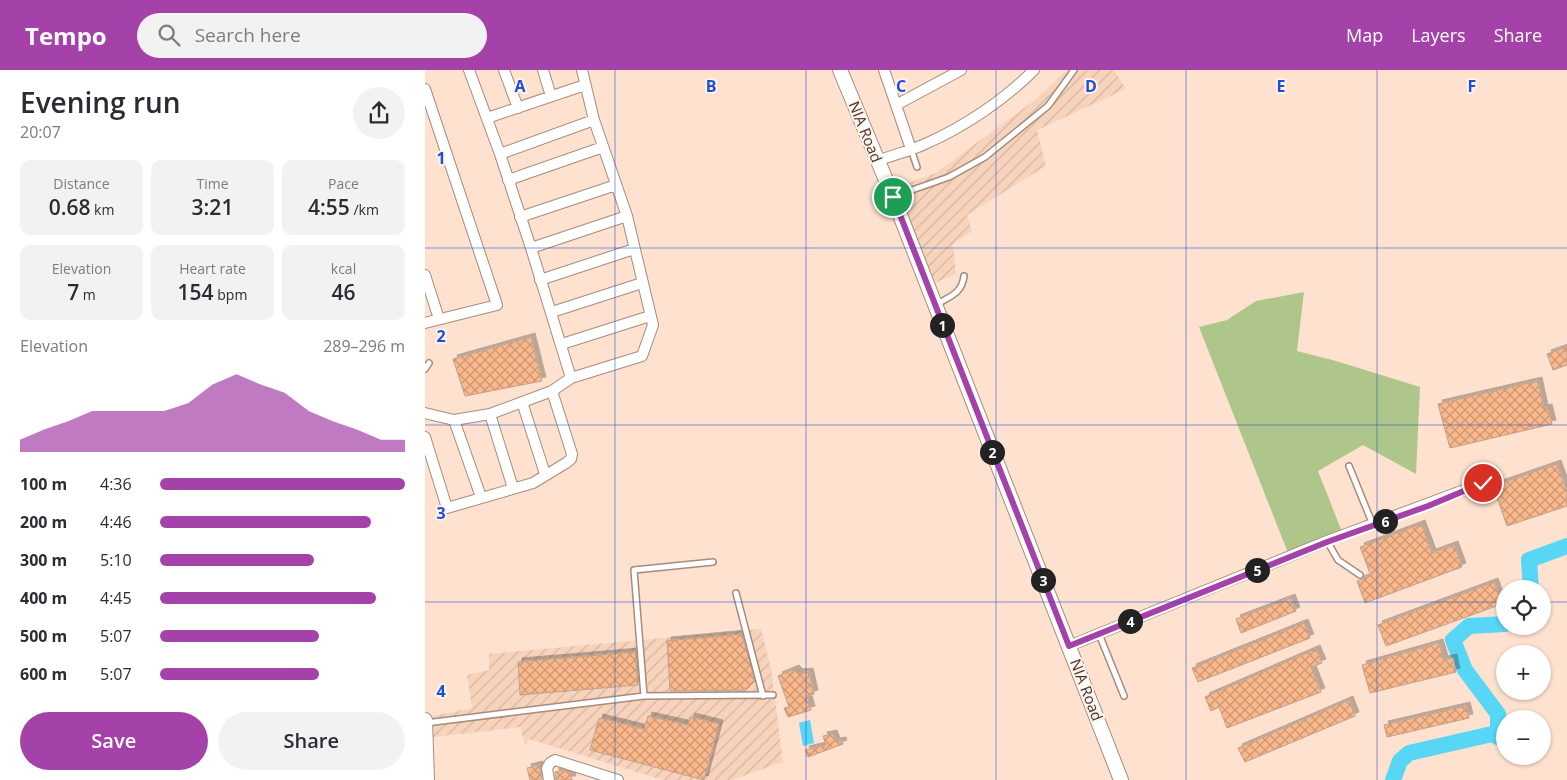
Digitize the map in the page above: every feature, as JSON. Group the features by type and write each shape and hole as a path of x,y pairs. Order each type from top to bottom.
{"street":[{"path":"469,70 500,154 552,312 571,378"},
{"path":"504,70 517,108"},
{"path":"543,70 551,96"},
{"path":"425,413 455,420 490,414 552,391 571,378 642,356 653,325 627,216 594,120 582,70"},
{"name":"NIA Road","path":"840,70 893,197 934,306 1121,780"},
{"path":"884,70 911,149"},
{"path":"896,105 961,70"},
{"path":"877,160 925,144 972,118 1018,85 1034,70"},
{"path":"487,118 585,85"},
{"path":"425,89 497,305 425,323"},
{"path":"500,154 594,120"},
{"path":"508,180 603,148"},
{"path":"520,217 616,185"},
{"path":"531,248 627,216"},
{"path":"541,280 634,249"},
{"path":"425,275 439,319"},
{"path":"552,312 643,283"},
{"path":"562,344 650,316"},
{"path":"425,437 447,508 533,483 571,460 572,454 552,391"},
{"path":"521,402 545,474"},
{"path":"490,414 513,488"},
{"path":"455,420 481,497"},
{"path":"1069,646 1327,542 1483,483"},
{"path":"425,721 427,780"},
{"path":"549,780 547,768 555,760 617,780"}],"lane":[{"path":"893,197 949,177 985,157 1048,106 1074,70"},
{"path":"911,149 917,167"},
{"path":"934,306 959,292 963,285 964,276"},
{"path":"425,369 429,363"},
{"path":"1349,466 1373,525"},
{"path":"1327,542 1338,560 1360,575"},
{"path":"643,696 635,570 713,562"},
{"path":"736,593 763,696"},
{"path":"1099,634 1124,696"},
{"path":"425,721 643,696 773,695"}],"shaded area":[{"path":"1067,70 1114,70 1126,89 1037,130 1046,166 967,215 972,231 953,244 956,274 934,283 894,188 936,173 1035,100"},
{"path":"761,629 771,669 783,762 732,780 663,780 529,739 525,745 520,727 433,737 432,716 472,708 467,675 489,670 489,654"}],"green space":[{"path":"1304,292 1297,351 1420,387 1416,474 1363,445 1318,471 1344,537 1290,558 1199,327 1227,320 1256,301"}],"water":[{"path":"810,720 814,743 803,746 799,723"}],"building":[{"path":"531,337 542,381 465,396 453,359"},
{"path":"1567,347 1567,365 1553,370 1547,354"},
{"path":"1538,381 1544,409 1548,408 1552,424 1450,448 1438,404"},
{"path":"1557,464 1567,492 1567,506 1507,526 1493,486"},
{"path":"1421,524 1432,553 1454,545 1462,567 1365,603 1357,581 1371,576 1360,547"},
{"path":"1494,582 1496,588 1496,606 1386,646 1378,625"},
{"path":"1291,598 1296,611 1241,633 1236,619"},
{"path":"1304,623 1310,638 1198,682 1192,668"},
{"path":"742,634 755,681 746,690 670,691 667,641"},
{"path":"1439,643 1444,660 1453,658 1456,672 1370,693 1362,665"},
{"path":"1316,649 1322,663 1311,667 1321,692 1227,728 1219,707 1211,711 1205,697"},
{"path":"635,652 638,685 520,695 518,662"},
{"path":"795,669 799,673 809,672 814,694 807,696 811,710 788,717 784,708 789,707 778,676"},
{"path":"1349,700 1355,716 1245,762 1238,748"},
{"path":"1466,706 1469,718 1387,737 1384,725"},
{"path":"648,716 688,725 691,717 719,724 704,780 590,750 599,718 644,729"},
{"path":"833,734 836,742 842,741 843,744 808,757 805,750 826,745 823,736"},
{"path":"539,765 542,780 530,780 527,768"},
{"path":"564,770 570,772 572,780 556,780 555,772"}],"waterway":[{"path":"1530,580 1529,560 1567,546"},
{"path":"1393,780 1400,761 1409,753 1492,734 1498,737 1498,714 1465,670 1453,640 1469,626 1496,624"}],"route":[{"path":"893,197 934,306 1069,646 1327,542 1428,506 1483,483"}]}
